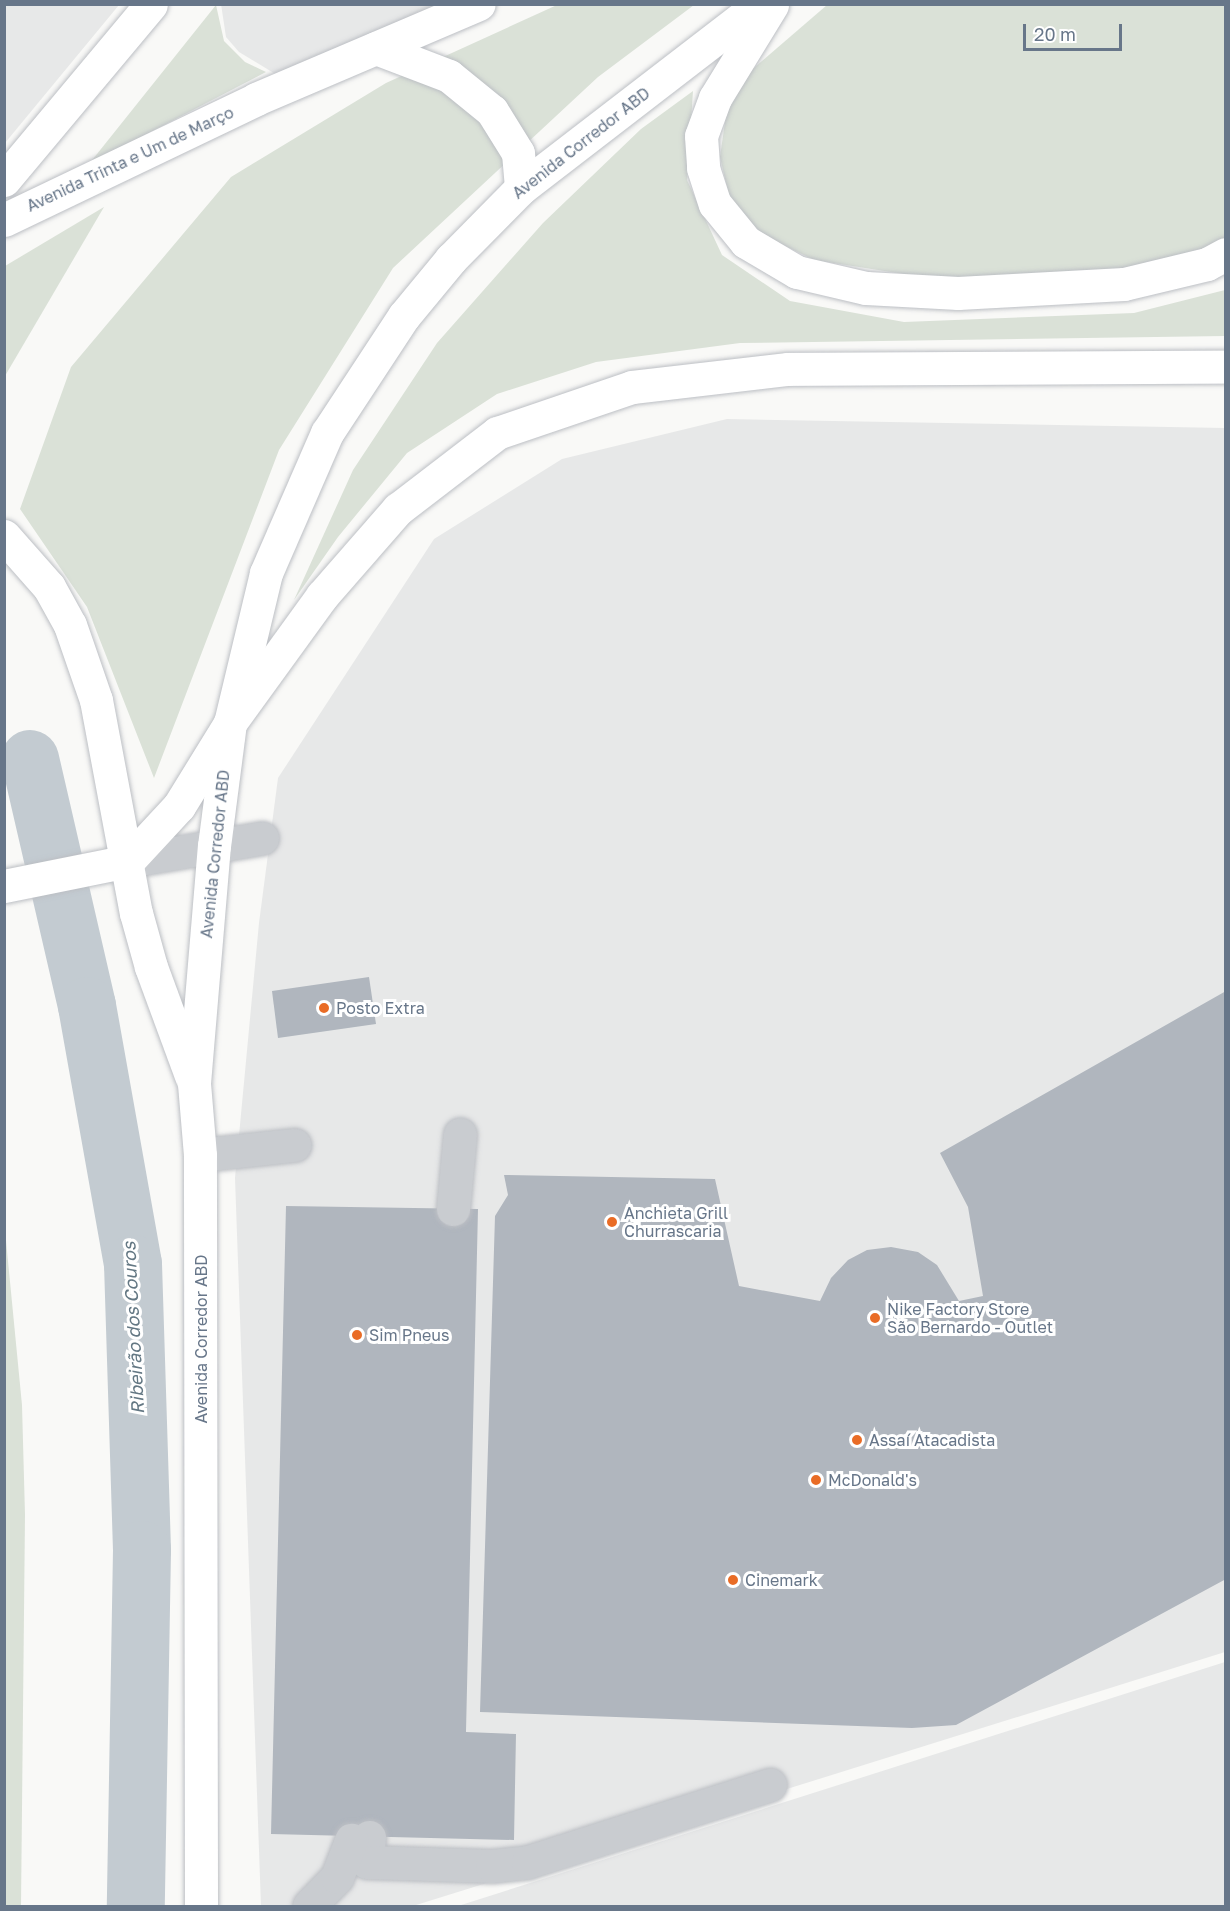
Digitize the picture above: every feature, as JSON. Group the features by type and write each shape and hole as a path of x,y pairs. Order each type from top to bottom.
{"main road":[{"path":"4,180 151,4"},
{"path":"376,48 479,4"},
{"name":"Avenida Corredor ABD","path":"201,1906 200,1155 194,1083 214,846 230,723 266,573 327,433 404,316 451,259 521,188 760,4"},
{"path":"772,4 714,98 701,136 703,168 715,204 746,242 797,272 866,288 958,293 1124,284 1207,264 1226,254"},
{"path":"376,48 449,76 492,111 518,153 521,188"},
{"name":"Avenida Trinta e Um de Março","path":"4,220 256,99 376,48"},
{"path":"10,885 114,865 179,806 230,723 322,596 398,509 497,433 632,387 788,369 1226,367"},
{"path":"4,536 49,586 70,625 96,700 114,865 136,913 151,967 194,1083"}],"lane":[{"path":"114,865 262,838"},
{"path":"453,1209 460,1134"},
{"path":"200,1155 294,1145"},
{"path":"309,1906 337,1878 360,1839 367,1862 492,1866 528,1862 770,1785"}],"shaded area":[{"path":"221,4 440,5 277,75 239,52 226,37"},
{"path":"4,5 119,5 5,143"},
{"path":"216,5 224,41 245,62 266,72 89,164"},
{"path":"557,5 694,5 598,77 393,268 279,450 154,778 87,607 20,509 71,367 231,177 386,83"},
{"path":"827,5 1225,5 1225,241 1202,254 1126,270 1031,277 923,277 814,260 757,232 729,196 720,157 726,115 748,73"},
{"path":"693,91 687,180 722,255 790,301 904,322 1134,313 1225,290 1225,336 740,343 596,362 497,394 407,453 338,537 294,600 353,470 437,343 543,223 641,129"},
{"path":"104,207 56,289 5,376 5,266"},
{"name":"Assaí Atacadista","path":"727,419 1225,428 1225,1652 413,1906 261,1906 235,1178 259,923 278,778 434,539 562,459"},
{"path":"4,1220 22,1405 25,1515 21,1906 4,1906"},
{"path":"1225,1662 1225,1906 458,1906"}],"building":[{"name":"Posto Extra","path":"369,977 376,1024 278,1038 272,991"},
{"name":"Assaí Atacadista","path":"1226,991 1226,1579 956,1725 912,1728 480,1712 495,1216 508,1195 504,1175 715,1179 739,1286 820,1301 831,1278 848,1260 867,1250 891,1247 918,1252 937,1265 959,1301 983,1296 968,1207 940,1153"},
{"path":"286,1206 478,1209 466,1732 516,1734 514,1840 271,1834"}],"waterway":[{"name":"Ribeirão dos Couros","path":"30,759 87,1006 133,1264 142,1550 136,1906"}],"place":[{"name":"Posto Extra","path":"324,1008"},
{"name":"Anchieta Grill Churrascaria","path":"612,1222"},
{"name":"Nike Factory Store São Bernardo - Outlet","path":"875,1318"},
{"name":"Sim Pneus","path":"357,1335"},
{"name":"Assaí Atacadista","path":"857,1440"},
{"name":"McDonald's","path":"816,1480"},
{"name":"Cinemark","path":"733,1580"}]}
